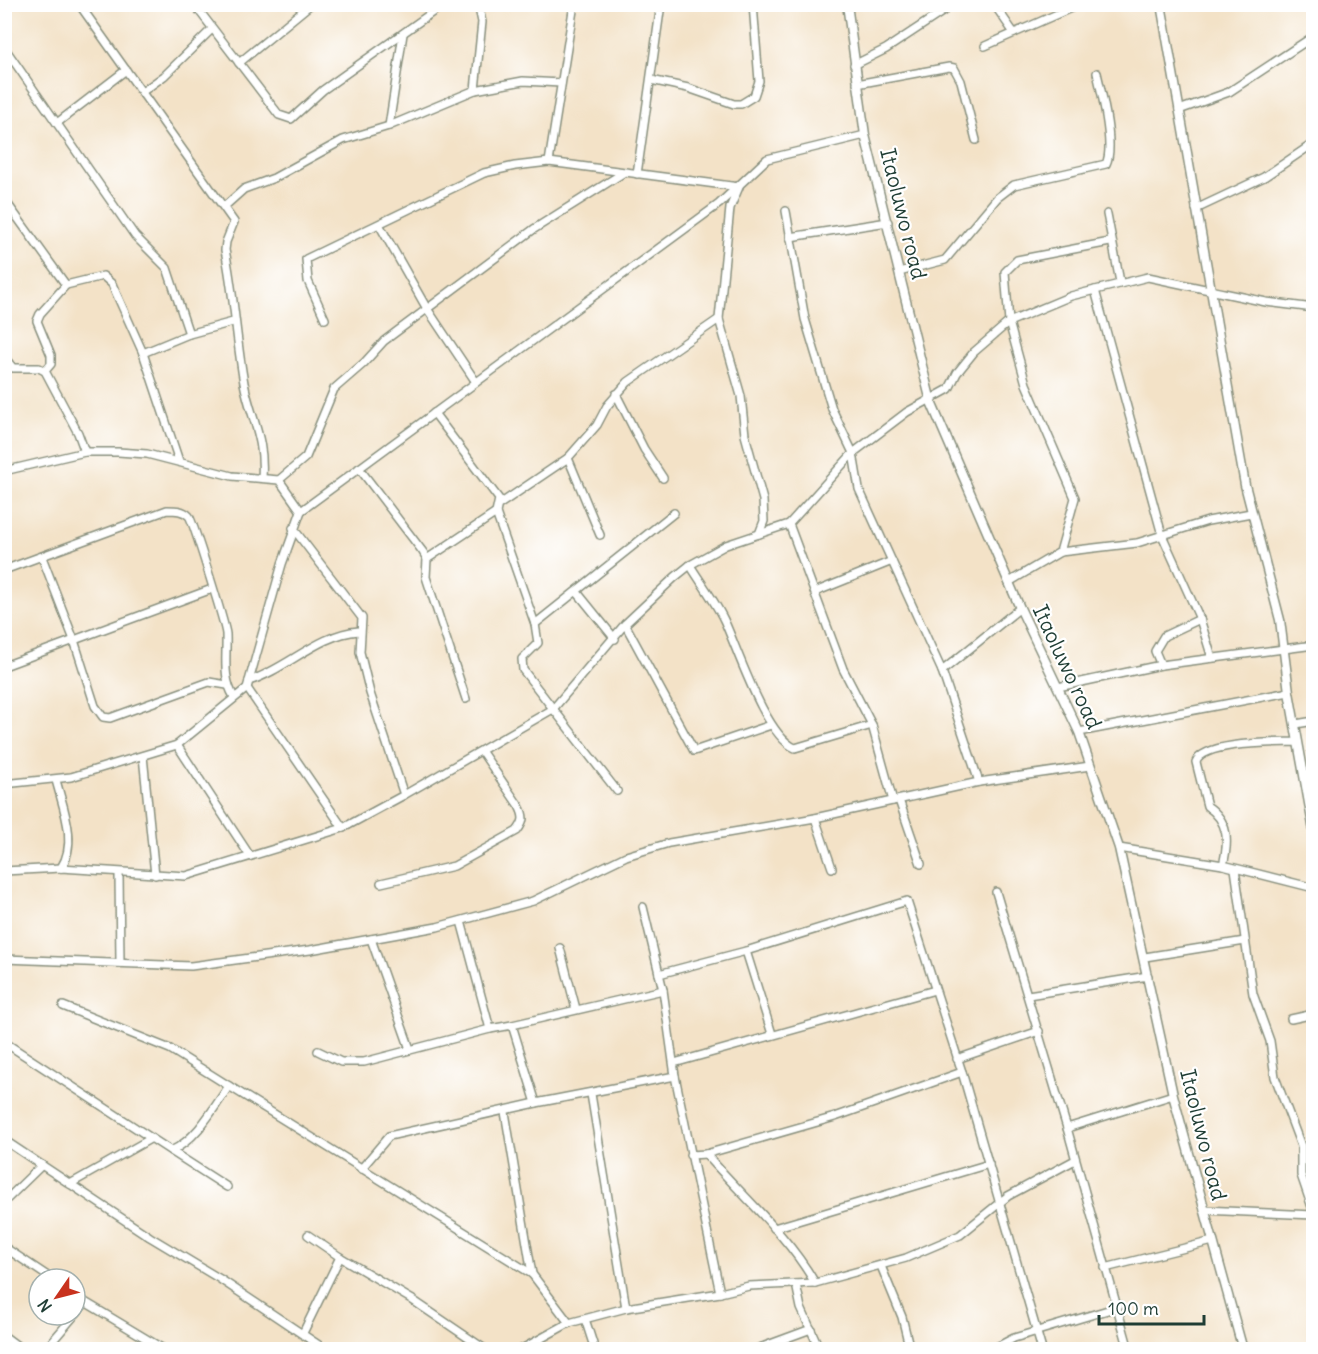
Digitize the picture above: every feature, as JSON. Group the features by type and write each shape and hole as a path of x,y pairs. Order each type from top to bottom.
{"street":[{"path":"78,4 225,206 234,222 225,250 235,305 233,322 245,386 264,452 262,477"},
{"path":"194,4 279,116 291,119 323,90 444,4"},
{"path":"239,63 311,4"},
{"path":"475,90 482,22 478,4"},
{"path":"549,162 574,4"},
{"path":"637,174 661,4"},
{"path":"651,80 688,88 734,105 749,100 758,90 759,81 753,4"},
{"name":"Itaoluwo road","path":"848,4 854,65 865,135 931,402 1020,608 1079,732 1119,848 1145,957 1173,1095 1243,1350"},
{"path":"854,65 886,49 954,4"},
{"path":"994,4 1014,33"},
{"path":"985,46 1080,4"},
{"path":"1161,4 1251,513 1280,620 1282,650 1312,806 1314,831"},
{"path":"142,92 164,76 212,28"},
{"path":"389,126 404,34"},
{"path":"1179,110 1229,92 1314,36"},
{"path":"4,47 135,236 167,268 189,334"},
{"path":"857,84 954,68 961,81 976,140"},
{"path":"57,123 126,70"},
{"path":"899,272 945,260 997,198 1014,185 1106,164 1109,154 1105,112 1097,74"},
{"path":"225,206 244,189 274,178 343,140 389,126 475,90 523,81 561,83"},
{"path":"343,828 248,684 293,528 301,511 739,187 767,159 865,135"},
{"path":"1196,209 1264,177 1314,143"},
{"path":"325,319 308,281 306,259 380,226 484,173 549,162 739,187"},
{"path":"279,480 306,458 334,389 364,363 384,341 426,307 534,229 623,172"},
{"path":"739,187 730,208 719,319 741,396 745,435 763,500 764,521 759,534"},
{"path":"4,199 66,285"},
{"path":"786,211 812,342 832,409 853,453 859,489 942,671 979,782"},
{"path":"1107,214 1110,242 1120,282"},
{"path":"790,237 888,222"},
{"path":"380,226 426,307 476,382"},
{"path":"1060,552 1076,498 1026,384 1009,322 1004,278 1008,266 1017,260 1110,242"},
{"path":"45,371 51,364 51,355 36,321 40,314 66,285 103,276 112,284 143,353 179,461"},
{"path":"4,871 61,868 119,874 186,876 343,828 404,795 553,709 615,639 625,624 690,565 726,545 789,524 853,453 907,412 931,402 949,389 957,373 974,352 1009,322 1071,296 1120,282 1148,277 1314,308"},
{"path":"1095,290 1162,535 1200,619 1212,658"},
{"path":"426,559 496,513 500,504 568,458 597,425 616,394 628,382 719,319"},
{"path":"143,353 189,334 233,322"},
{"path":"4,357 13,368 39,368 45,371 78,433 85,452"},
{"path":"616,394 644,449 663,478"},
{"path":"434,413 497,494 500,504"},
{"path":"4,471 85,452 147,454 232,476 279,480 301,511"},
{"path":"568,458 600,535"},
{"path":"359,468 399,517 426,559 426,577 466,699"},
{"path":"4,570 155,514 179,510 193,522 226,633 227,685 234,697"},
{"path":"496,513 535,624 538,643 522,659 521,666 617,791"},
{"path":"535,624 674,513"},
{"path":"1009,582 1060,552 1137,543 1208,521 1251,513"},
{"path":"789,524 843,669 872,724 896,801 921,864"},
{"path":"293,528 362,618 359,631 360,652 370,693 404,795"},
{"path":"42,557 74,640 95,706 103,717 110,718 209,682 227,685"},
{"path":"815,592 892,561"},
{"path":"690,565 723,618 748,678 771,724 789,746 795,748 872,724"},
{"path":"4,666 212,589"},
{"path":"577,592 615,639"},
{"path":"942,671 1020,608"},
{"path":"1161,665 1155,651 1160,639 1200,619"},
{"path":"625,624 694,751 771,724"},
{"path":"4,784 56,780 177,745 248,684 318,644 348,632 359,631"},
{"path":"1058,687 1161,665 1314,645"},
{"path":"1079,732 1289,692"},
{"path":"1296,724 1314,721"},
{"path":"1223,865 1228,843 1227,832 1218,814 1207,806 1196,762 1198,757 1208,751 1242,745 1298,742"},
{"path":"177,745 250,856"},
{"path":"381,884 454,866 517,831 523,823 524,814 482,752"},
{"path":"143,756 155,875"},
{"path":"4,959 191,966 253,959 371,939 461,921 533,902 626,856 669,843 815,818 979,782 1090,766"},
{"path":"56,780 70,842 68,858 61,868"},
{"path":"815,818 832,868"},
{"path":"1119,848 1223,865 1314,888"},
{"path":"1204,1210 1314,1214 1301,1175 1301,1146 1272,1069 1272,1051 1253,994 1235,869"},
{"path":"119,874 120,963"},
{"path":"996,892 1039,1031 1129,1350"},
{"path":"659,974 746,951 908,901 1001,1202 1042,1350"},
{"path":"643,907 663,990 675,1076 720,1293"},
{"path":"461,921 490,1029"},
{"path":"371,939 410,1049"},
{"path":"1145,957 1245,941"},
{"path":"560,948 576,1009"},
{"path":"746,951 771,1034"},
{"path":"1028,995 1148,976"},
{"path":"318,1051 341,1062 364,1062 490,1029 663,990"},
{"path":"674,1063 934,990"},
{"path":"63,1005 170,1049 532,1274 569,1323"},
{"path":"1291,1019 1314,1014"},
{"path":"512,1025 536,1103"},
{"path":"957,1059 1039,1031"},
{"path":"4,1042 227,1187"},
{"path":"690,1155 706,1154 835,1117 962,1072"},
{"path":"361,1169 389,1136 536,1103 675,1076"},
{"path":"171,1151 182,1146 204,1122 229,1086"},
{"path":"591,1094 626,1308"},
{"path":"1067,1128 1173,1095"},
{"path":"504,1112 532,1274"},
{"path":"70,1184 150,1139"},
{"path":"4,1140 326,1350"},
{"path":"706,1154 792,1246 815,1283"},
{"path":"520,1350 569,1323 626,1308 749,1286 815,1283 881,1266 960,1235 1001,1202 1075,1160"},
{"path":"774,1228 989,1164"},
{"path":"4,1202 42,1165"},
{"path":"308,1235 411,1299 486,1350"},
{"path":"1105,1268 1213,1241"},
{"path":"4,1247 34,1267"},
{"path":"303,1333 340,1257"},
{"path":"881,1266 902,1317 910,1350"},
{"path":"796,1284 801,1308 820,1350"},
{"path":"87,1304 160,1348"},
{"path":"991,1350 1014,1338 1118,1307"},
{"path":"585,1319 595,1350"},
{"path":"50,1344 65,1327"},
{"path":"754,1350 811,1329"},
{"path":"5,1337 23,1350"}]}
